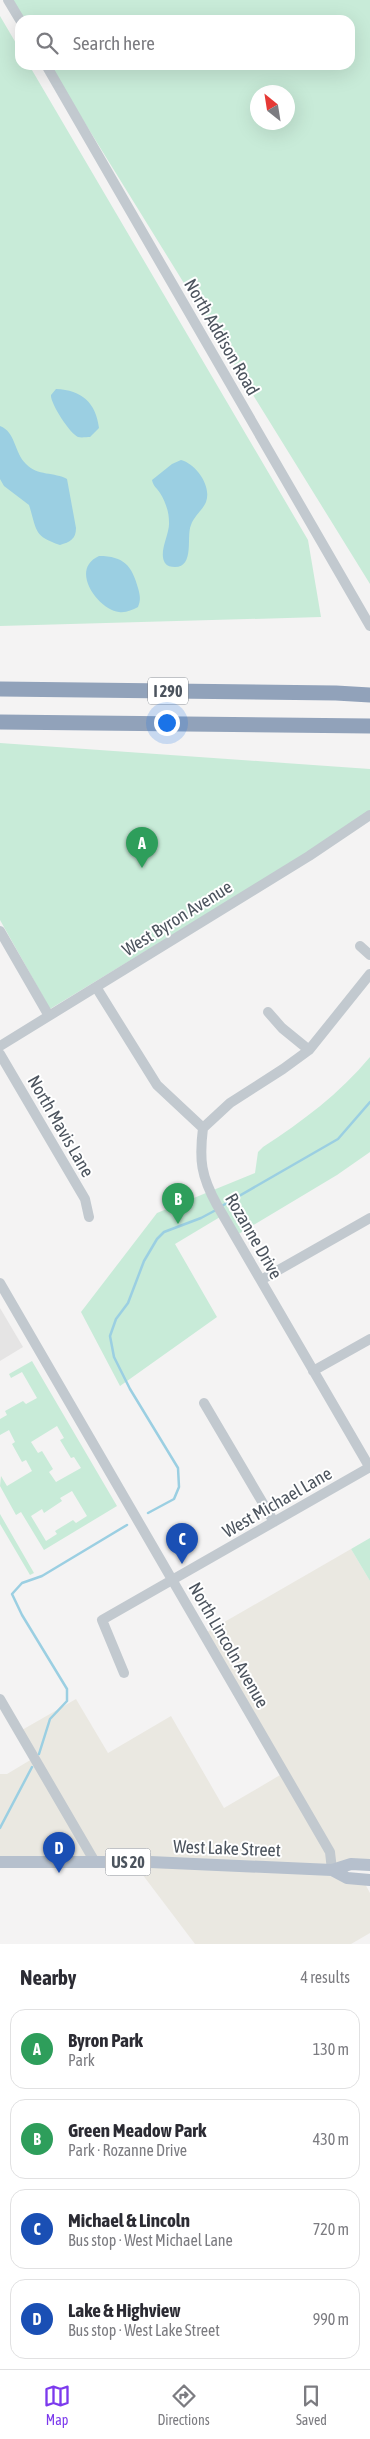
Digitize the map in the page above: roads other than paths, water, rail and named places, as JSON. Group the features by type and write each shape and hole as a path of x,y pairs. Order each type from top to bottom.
{"highway":[{"name":"I 290","path":"0,690 336,693 370,696"},
{"name":"I 290","path":"0,722 364,725"}],"main road":[{"name":"West Lake Street","path":"0,1862 95,1862 332,1870 351,1864 370,1865"},
{"name":"West Lake Street","path":"332,1870 347,1878 370,1880"}],"street":[{"path":"8,0 17,15"},
{"name":"North Addison Road","path":"49,70 370,626"},
{"name":"West Byron Avenue","path":"0,1046 310,856 370,815"},
{"path":"0,931 49,1016"},
{"path":"360,946 370,955"},
{"path":"96,987 157,1085 203,1128 230,1103 309,1050 370,974"},
{"path":"268,1012 282,1028 309,1050"},
{"name":"North Mavis Lane","path":"0,1054 85,1199 89,1217"},
{"name":"Rozanne Drive","path":"203,1128 201,1168 204,1180 370,1467"},
{"path":"261,1280 370,1218"},
{"name":"North Lincoln Avenue","path":"0,1282 330,1852 332,1870"},
{"path":"313,1371 370,1339"},
{"path":"204,1403 274,1522"},
{"name":"West Michael Lane","path":"124,1673 102,1620 370,1467"},
{"path":"1,1702 95,1862"}],"water":[{"path":"56,389 80,395 91,405 99,428 90,437 78,437 66,425 52,399 51,395"},
{"path":"0,426 9,433 22,459 30,468 67,479 76,528 74,537 69,541 60,545 40,535 35,526 29,505 4,486 0,479"},
{"path":"181,460 192,466 201,476 207,489 207,496 206,502 191,525 188,557 181,566 174,567 167,565 163,559 163,548 169,527 168,514 164,499 152,480 172,464"},
{"path":"99,556 108,556 121,560 130,568 136,580 139,593 138,607 127,612 119,612 111,610 96,598 90,589 86,571 90,562"}],"waterway":[{"path":"220,1207 338,1139 370,1102"},
{"path":"148,1513 174,1499 179,1487 178,1468 130,1389 114,1357 110,1336 116,1319 128,1303 144,1261 157,1239 164,1232 201,1218 216,1210"},
{"path":"39,1754 50,1719 67,1701 67,1689 22,1615 12,1594 22,1583 42,1576 127,1525"},
{"path":"0,1828 32,1767"}],"place":[{"name":"Byron Park","path":"142,868"},
{"name":"Green Meadow Park","path":"178,1224"},
{"name":"Michael & Lincoln","path":"182,1564"},
{"name":"Lake & Highview","path":"59,1873"}]}
